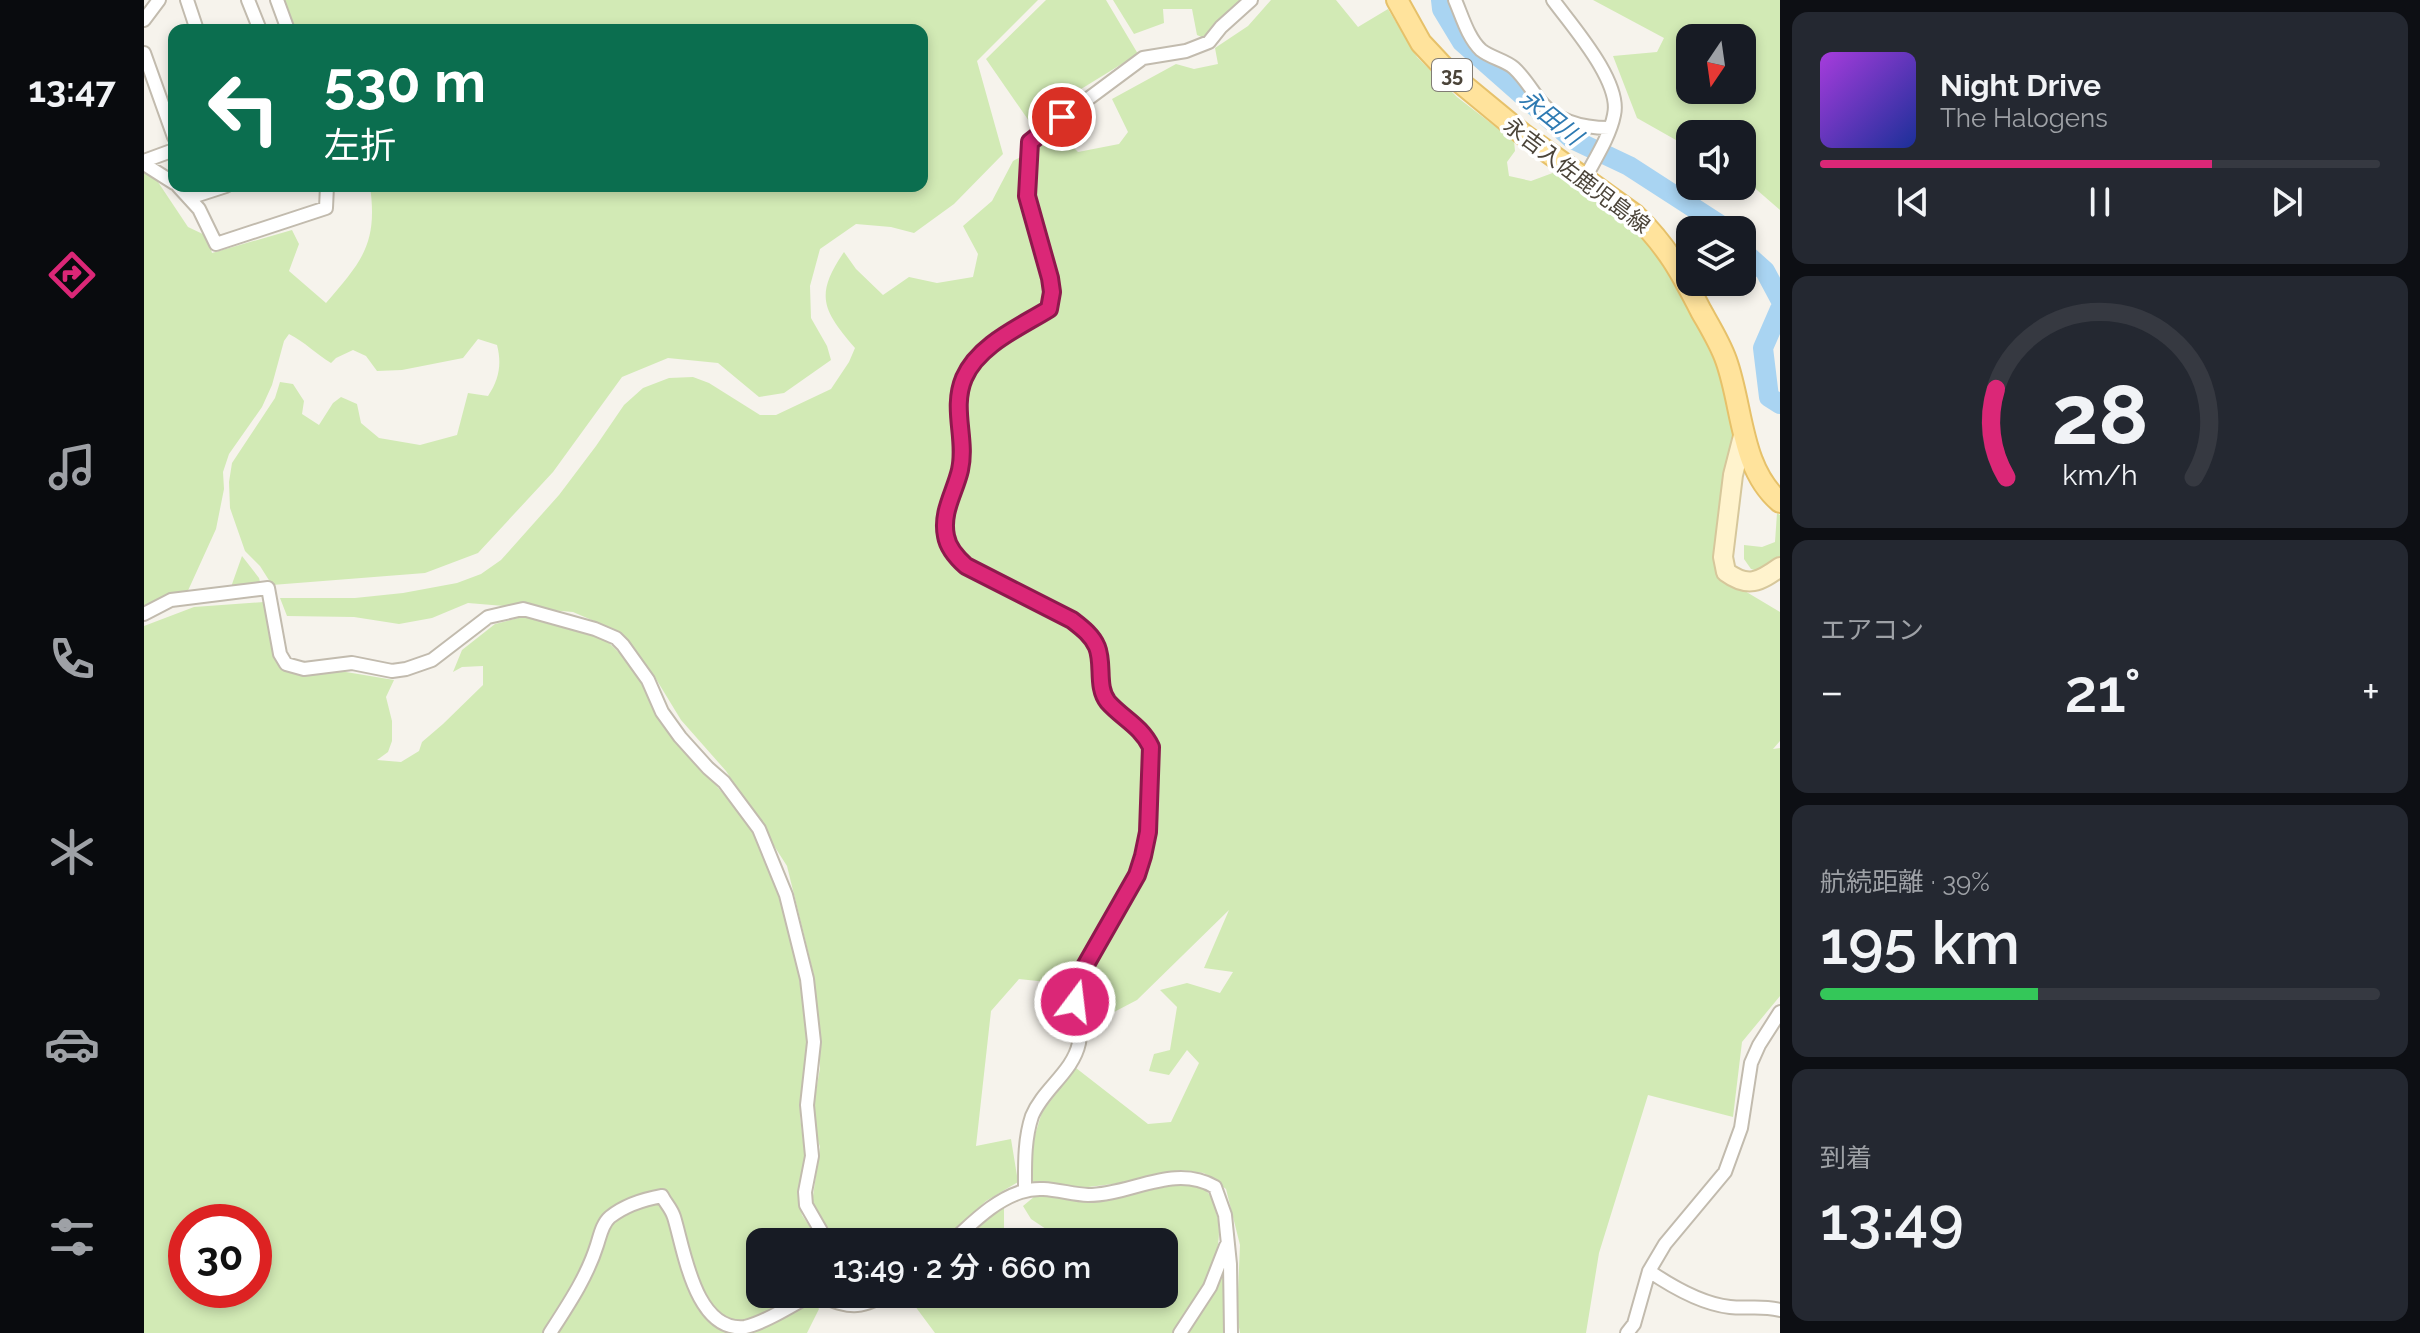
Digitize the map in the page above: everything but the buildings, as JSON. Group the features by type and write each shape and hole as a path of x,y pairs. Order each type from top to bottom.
{"main road":[{"name":"永吉入佐鹿児島線","path":"1397,0 1421,43 1450,74 1524,135 1588,173 1656,236 1674,260 1727,361 1744,432 1759,477 1780,502"}],"street":[{"path":"144,20 159,0"},
{"path":"187,0 195,24"},
{"path":"248,0 258,24"},
{"path":"277,0 286,24"},
{"path":"1025,1191 1025,1148 1033,1115 1074,1059 1080,1041 1075,989 1137,875 1143,856 1148,832 1151,747 1137,726 1107,700 1101,688 1101,662 1097,645 1087,632 1072,620 966,566 955,556 946,539 945,521 960,472 962,454 958,406 964,378 978,356 1049,309 1052,292 1050,278 1027,196 1030,142 1143,58 1186,51 1209,42 1251,0"},
{"path":"1455,0 1481,49 1512,66 1543,104 1560,118 1607,132"},
{"path":"1553,0 1608,79 1615,114 1588,173"},
{"path":"144,53 168,120"},
{"path":"144,162 168,152"},
{"path":"144,162 168,178"},
{"path":"183,192 199,209 216,244 326,208 327,192"},
{"path":"189,198 208,192"},
{"path":"1744,432 1733,475 1723,557 1726,572 1737,580 1750,583 1780,567"},
{"path":"144,614 171,600 268,588 280,654 286,664 304,669 352,663 392,671 406,669 432,660 488,617 523,609 616,638 648,680 662,712 680,737 724,782 759,829 786,895 807,979 814,1042 807,1105 812,1156 805,1192 806,1205 819,1228"},
{"path":"1627,1333 1634,1324 1649,1271 1665,1244 1725,1172 1741,1128 1751,1063 1780,1012"},
{"path":"968,1228 1006,1198 1025,1191 1045,1189 1087,1195 1112,1193 1164,1179 1185,1177 1206,1182 1215,1187 1225,1215 1230,1264 1231,1333"},
{"path":"550,1333 592,1262 604,1224 610,1217 633,1205 662,1196 673,1214 698,1299 712,1317 726,1327 744,1328 785,1308"},
{"path":"1180,1333 1210,1287 1227,1243"},
{"path":"1649,1271 1705,1301 1730,1307 1760,1306 1780,1310"}],"green space":[{"path":"282,0 1038,0 977,61 1003,154 954,204 914,233 891,227 856,224 820,249 810,286 811,318 827,346 831,360 784,393 759,397 718,363 668,358 622,377 553,472 478,553 425,573 272,585 260,566 245,551 230,508 229,482 232,463 275,398 280,382 293,384 304,401 302,414 319,425 333,403 341,397 357,404 361,423 379,438 420,445 457,435 468,393 488,396 495,384 499,365 497,345 478,339 463,358 402,370 377,371 366,356 353,350 331,363 289,334 262,407 229,454 223,472 224,489 216,529 186,595 144,611 144,171 156,179 188,227 207,236 212,253 292,230 299,244 289,271 326,303 358,263 364,250 372,223 371,192 928,192 928,24 291,24"},
{"path":"1046,0 1106,0 1138,54 1029,121 986,59"},
{"path":"1113,0 1248,0 1206,39 1197,35 1192,9 1163,9 1164,23 1134,34"},
{"path":"1271,0 1336,0 1358,27 1388,9 1417,57 1457,97 1514,141 1515,151 1507,162 1509,176 1531,181 1558,171 1625,219 1643,236 1674,276 1676,296 1683,296 1720,373 1736,429 1716,557 1718,575 1780,612 1780,741 1773,749 1780,748 1780,996 1742,1042 1733,1117 1648,1095 1599,1253 1586,1333 1240,1333 1237,1316 1240,1245 1226,1189 1204,1173 1180,1170 1080,1188 1032,1183 1031,1148 1042,1112 1076,1068 1148,1124 1171,1122 1199,1063 1187,1050 1169,1075 1149,1071 1154,1054 1170,1050 1177,1007 1160,990 1187,983 1220,993 1233,972 1204,968 1229,910 1137,1000 1072,1034 1062,1021 1064,997 1078,962 1056,983 1019,979 991,1011 976,1146 1011,1139 1018,1182 986,1201 956,1228 826,1228 812,1203 820,1147 813,1125 820,1068 814,976 787,866 726,771 681,720 653,674 622,633 573,612 468,603 432,618 399,624 354,617 287,616 280,598 355,598 403,593 457,583 481,574 501,560 559,495 624,405 643,388 669,378 693,377 709,383 760,415 776,415 831,389 855,348 836,323 826,302 829,280 844,252 856,269 883,295 909,277 937,283 973,277 978,254 963,226 992,201 1013,161 1061,135 1078,152 1119,144 1128,132 1112,99 1176,64 1194,69 1218,64 1215,48 1248,26"},
{"path":"1593,0 1780,0 1780,210 1756,189 1756,120 1676,120 1676,140 1637,118 1613,56 1657,52 1664,38"},
{"path":"1777,513 1780,515 1780,560 1763,572 1751,569 1744,559 1744,545 1762,547 1775,542"},
{"path":"242,556 259,578 261,585 231,587"},
{"path":"264,602 274,656 285,671 314,675 340,671 394,680 386,697 392,721 392,741 388,752 377,760 401,762 419,751 422,742 483,685 483,666 462,667 453,672 462,650 495,624 526,616 587,632 607,641 635,668 658,718 744,818 763,850 781,901 799,976 807,1041 800,1116 805,1158 798,1196 802,1215 810,1228 746,1228 746,1308 818,1308 807,1333 144,1333 144,626 194,607"},
{"path":"1181,1184 1199,1187 1211,1197 1219,1228 1214,1260 1208,1276 1173,1333 935,1333 916,1308 1178,1308 1178,1228 1044,1228 1031,1219 1023,1206 1035,1196 1101,1200"},
{"path":"1004,1206 1004,1228 978,1228"},
{"path":"1225,1269 1225,1333 1189,1333"}],"waterway":[{"name":"永田川","path":"1441,0 1442,9 1462,42 1572,139 1629,166 1706,216"},
{"name":"永田川","path":"1756,263 1765,271 1780,299"},
{"name":"永田川","path":"1780,309 1763,348 1769,397 1780,404"}],"route":[{"path":"1062,117 1030,142 1027,169 1027,196 1050,278 1052,292 1049,309 978,356 964,378 958,406 962,454 960,472 945,521 946,539 955,556 966,566 1072,620 1087,632 1097,645 1101,662 1101,688 1107,700 1137,726 1151,747 1148,832 1143,856 1137,875 1080,975 1075,1002"}]}
